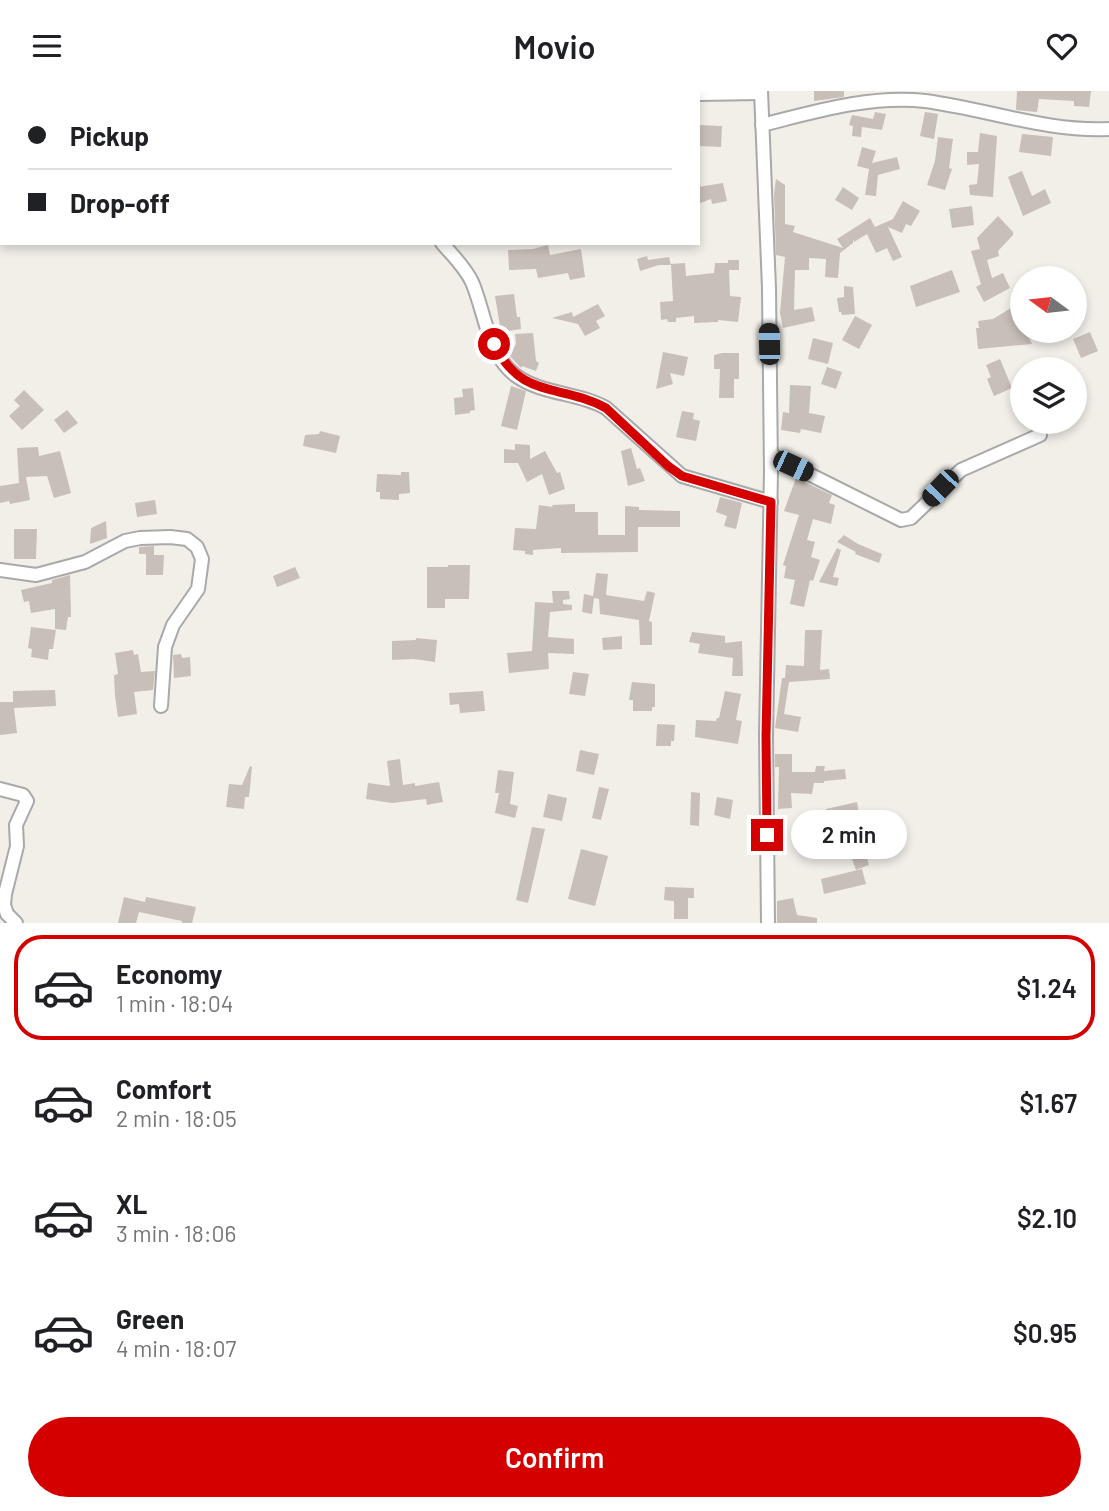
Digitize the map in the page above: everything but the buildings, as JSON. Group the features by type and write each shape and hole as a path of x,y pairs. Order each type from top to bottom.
{"street":[{"path":"700,94 761,92 769,288 771,455 766,736 768,923"},
{"path":"762,125 822,110 870,102 922,101 992,113 1042,126 1084,130 1109,129"},
{"path":"444,245 466,271 501,359 517,376 534,385 594,401 606,408 682,476 771,502"},
{"path":"771,455 901,520 911,518 961,470 1040,435"},
{"path":"0,570 36,575 85,562 125,541 140,538 187,539 197,547 202,559 198,589 173,625 165,647 161,706"},
{"path":"0,789 23,795 27,801 16,825 17,846 4,905 7,914 16,923"}],"route":[{"path":"494,344 508,369 517,376 534,385 594,401 606,408 682,476 771,502 766,736 767,835"}]}
